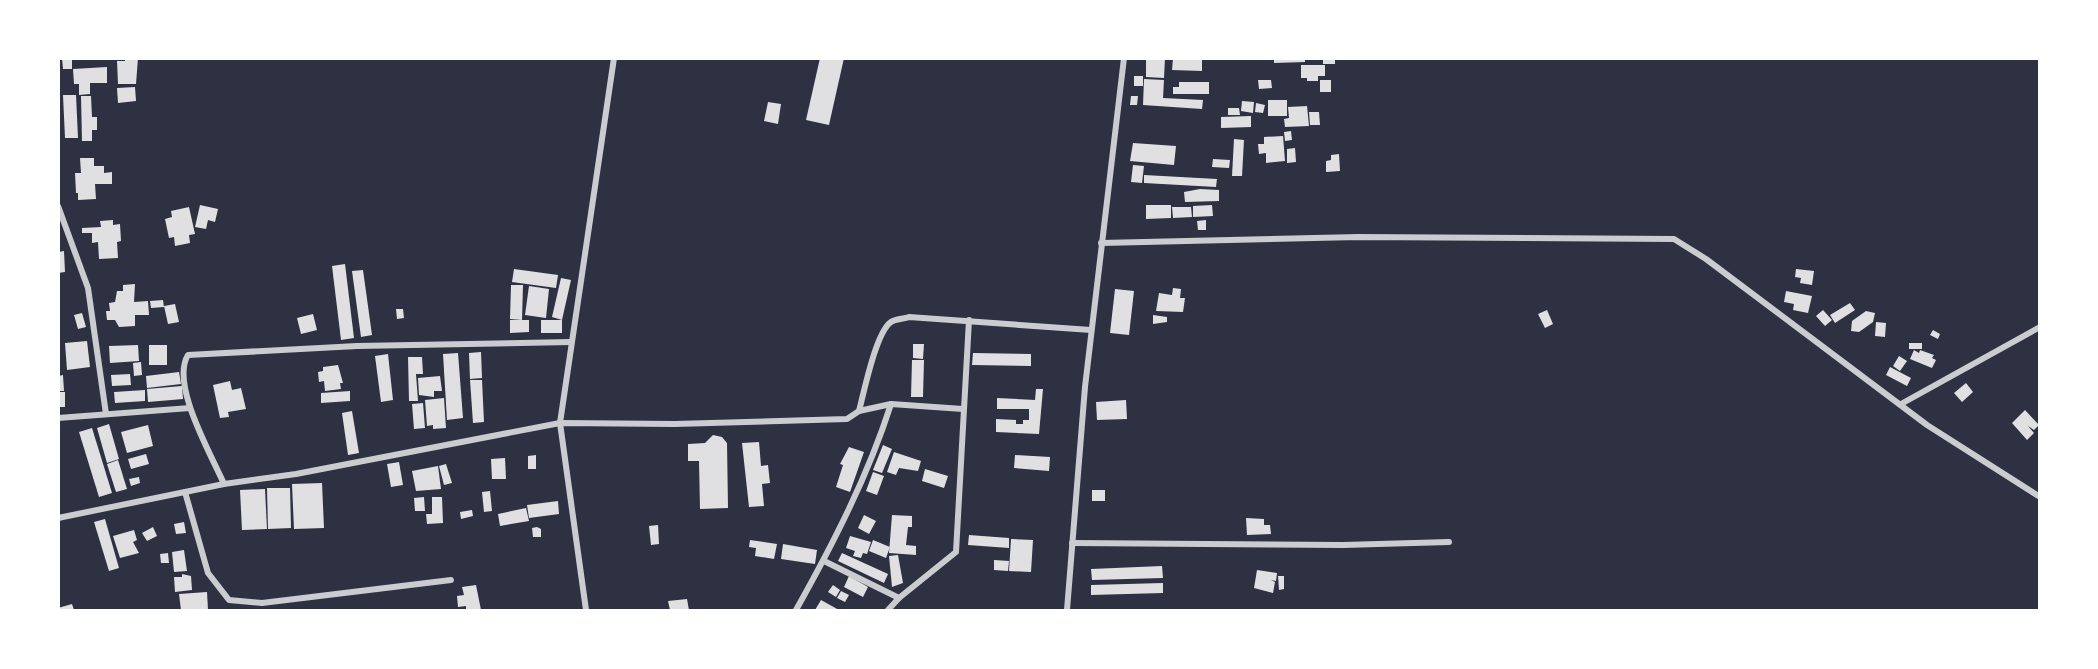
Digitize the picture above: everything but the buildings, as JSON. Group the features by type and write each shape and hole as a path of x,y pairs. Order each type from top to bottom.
{"street":[{"path":"586,610 560,423 614,58"},
{"path":"1067,610 1091,330 1124,58"},
{"path":"58,206 88,288 106,414"},
{"path":"1101,243 1358,237 1674,239 1706,258 1927,425 2040,497"},
{"path":"860,411 868,371 884,330 891,321 909,317 1091,330"},
{"path":"888,610 899,598 956,552 969,320"},
{"path":"1901,404 2040,327"},
{"path":"224,484 190,408 183,375 183,363 189,355 571,342"},
{"path":"58,518 224,484 296,474 560,423 608,425 823,421 847,419 860,411 891,404 963,409"},
{"path":"796,610 824,561 875,454 891,404"},
{"path":"58,418 190,408"},
{"path":"185,492 208,573 229,600 262,603 451,580"},
{"path":"1072,543 1343,545 1449,543"},
{"path":"824,561 899,598"}]}
